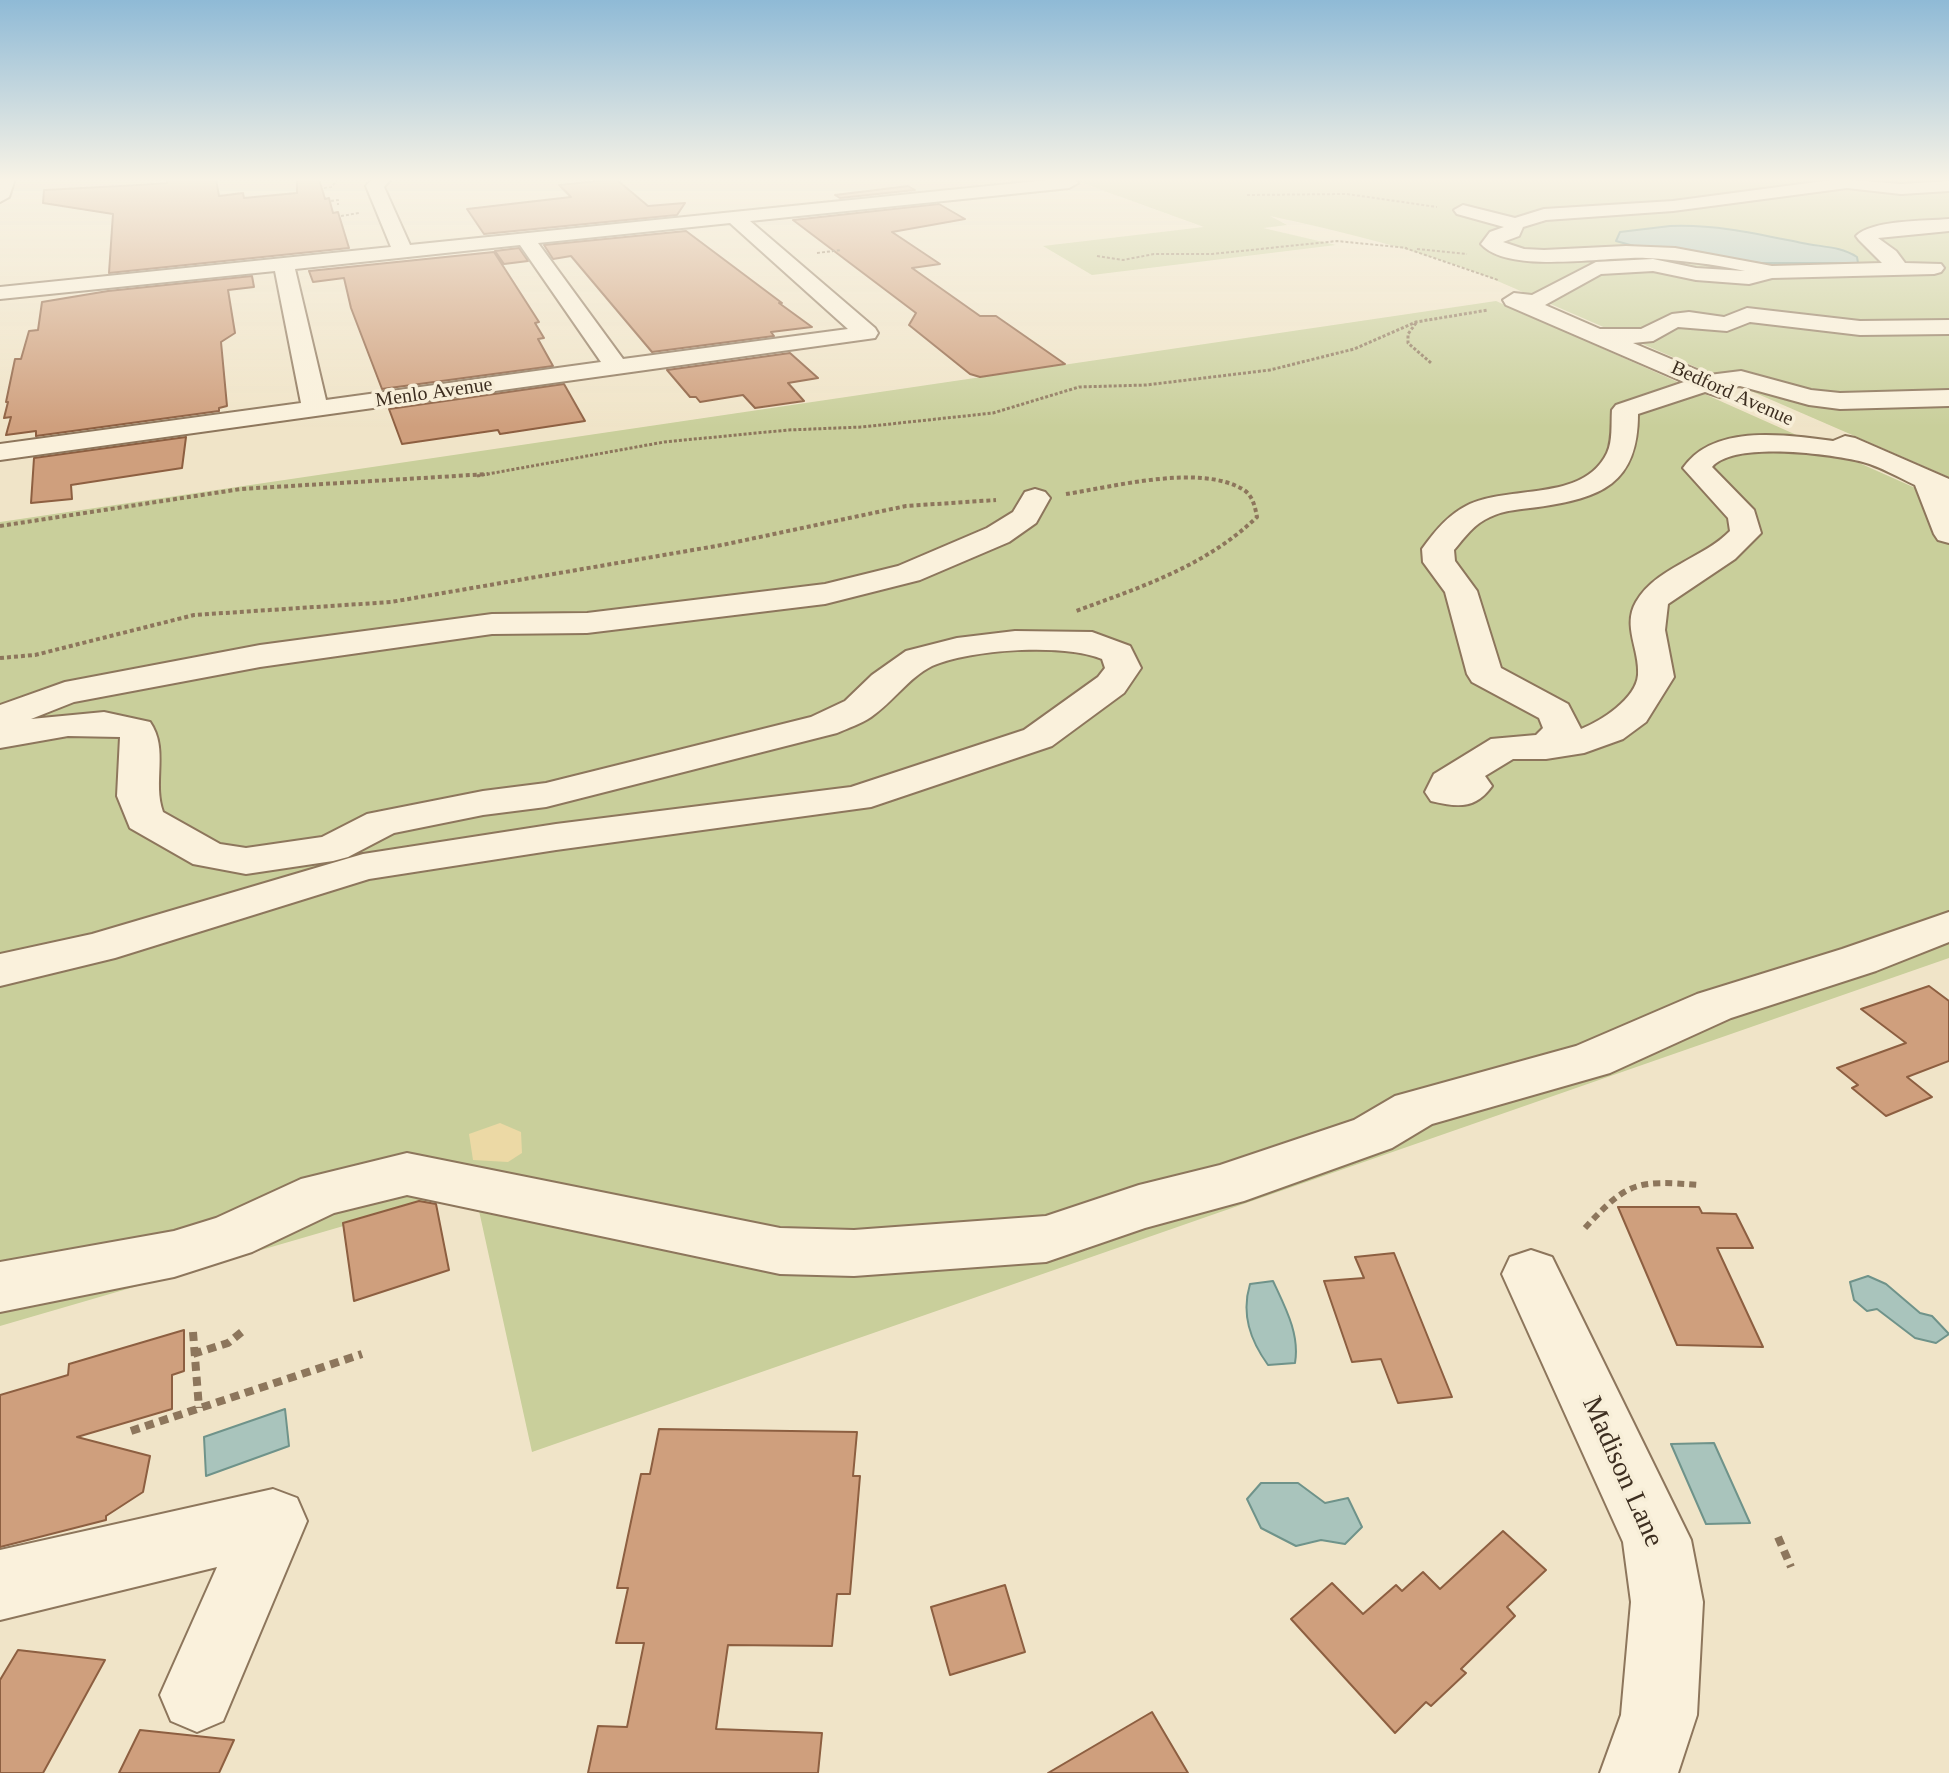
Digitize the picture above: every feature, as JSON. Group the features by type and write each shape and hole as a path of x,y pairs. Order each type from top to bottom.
{"street":[{"path":"0,293 305,262"},
{"path":"541,262 617,368"},
{"name":"Menlo Avenue","path":"0,452 867,333 785,262"},
{"path":"1723,262 1760,275"},
{"path":"1889,268 1894,262"},
{"path":"284,264 315,408"},
{"path":"1518,301 1537,301 1596,268 1653,265 1696,274 1760,275 1934,268"},
{"path":"1760,275 1757,290 1778,301 1810,308 1949,325"},
{"name":"Bedford Avenue","path":"1518,301 1741,398 1775,399"},
{"path":"1596,335 1645,336 1672,321 1689,319 1727,324 1747,315 1860,328 1949,325"},
{"path":"1546,747 1563,730 1555,712 1485,674 1461,591 1439,562 1438,549 1463,520 1483,510 1571,492 1592,484 1608,473 1622,452 1625,410 1707,383 1741,378 1775,399 1949,398"},
{"name":"Bedford Avenue","path":"1799,423 1938,484"},
{"path":"1459,775 1505,747 1546,747 1584,741 1610,731 1633,714 1656,677 1649,624 1652,603 1664,591 1736,546 1746,533 1743,516 1697,468 1701,460 1717,450 1765,445 1870,455"},
{"path":"1938,484 1949,534"},
{"path":"0,717 65,693 260,656 492,624 587,623 825,594 909,573 998,535 1025,517 1035,498"},
{"path":"0,737 57,726 116,723 137,730 141,742 137,796 145,819 208,855 246,861 333,848 382,823 483,803 546,795 824,725 858,709 885,683 919,659 957,648 1015,641 1092,642 1118,653 1123,668 1111,685 1038,738 869,795 363,867 99,947 0,970"},
{"path":"0,1287 174,1254 232,1236 321,1194 407,1174 780,1251 854,1253 1046,1239 1139,1207 1254,1176 1373,1134 1414,1110 1592,1060 1714,1006 1859,960 1949,926"},
{"name":"Madison Lane","path":"1531,1274 1657,1540 1667,1602 1659,1715 1639,1773"},
{"path":"0,1585 273,1521 197,1695"}],"path":[{"path":"0,526 241,489 470,477 664,442 788,430 862,427 993,413 1079,387 1146,385 1270,370 1354,349 1416,322 1521,306 1511,287 1501,281 1445,262"},
{"path":"1416,322 1408,334 1408,343 1431,363"},
{"path":"0,658 35,655 194,615 391,602 722,545 906,506 1035,498 1113,488 1150,479 1194,479 1244,491 1254,501 1257,517 1247,529 1221,546 1171,575 1067,615"},
{"path":"1585,1228 1617,1192 1646,1181 1698,1185"},
{"path":"193,1354 228,1343 243,1331"},
{"path":"193,1332 199,1408"},
{"path":"131,1431 362,1354"},
{"path":"1778,1537 1791,1567"}],"green space":[{"path":"1070,262 1200,262 1092,275"},
{"path":"1446,262 1949,262 1949,477 1486,276"},
{"path":"1496,301 1949,503 1949,958 532,1452 474,1188 0,1326 0,522"}],"sand":[{"path":"500,1123 521,1132 522,1153 508,1162 473,1160 469,1134"}],"water":[{"path":"1749,262 1858,263 1760,263"},
{"path":"1868,1276 1886,1284 1920,1313 1932,1316 1949,1334 1936,1343 1915,1338 1877,1309 1867,1311 1854,1300 1850,1282"},
{"path":"1273,1281 1293,1331 1295,1363 1268,1365 1256,1346 1249,1326 1246,1306 1250,1284"},
{"path":"285,1409 289,1446 206,1476 204,1437"},
{"path":"1714,1443 1750,1523 1706,1524 1671,1444"},
{"path":"1261,1483 1298,1483 1325,1503 1348,1498 1362,1527 1345,1544 1321,1540 1296,1546 1261,1528 1247,1499"}],"building":[{"path":"110,262 217,262 109,273"},
{"path":"399,262 500,262 539,322 535,323 544,338 538,339 553,366 382,389 351,308 344,278 313,282 309,271"},
{"path":"576,262 727,262 812,327 771,332 774,336 652,352"},
{"path":"848,262 937,262 940,264 912,268 980,316 996,316 1065,364 980,377 970,374 909,325 916,313"},
{"path":"252,276 254,287 228,290 235,333 221,342 227,406 219,408 219,411 36,436 36,431 6,435 11,417 4,418 15,359 21,359 29,331 38,330 42,302 108,291"},
{"path":"790,353 818,378 788,383 804,401 755,408 743,395 700,402 696,397 690,397 667,370"},
{"path":"564,384 585,421 402,444 389,409"},
{"path":"186,437 182,468 71,485 72,499 31,503 34,458"},
{"path":"1929,986 1949,1001 1949,1061 1907,1077 1932,1097 1886,1116 1852,1088 1858,1085 1837,1068 1906,1043 1861,1009"},
{"path":"419,1201 436,1204 449,1270 354,1301 343,1223"},
{"path":"1618,1207 1699,1207 1702,1213 1736,1214 1753,1248 1717,1248 1763,1347 1677,1345"},
{"path":"1394,1253 1452,1397 1398,1403 1381,1359 1352,1362 1324,1281 1364,1278 1355,1257"},
{"path":"184,1330 184,1371 172,1375 172,1409 77,1437 150,1456 143,1492 106,1516 106,1520 0,1547 0,1395 68,1375 69,1364"},
{"path":"659,1429 857,1432 853,1476 860,1476 850,1594 837,1594 832,1646 728,1645 716,1729 822,1733 818,1773 588,1773 598,1726 627,1727 644,1643 616,1643 628,1588 617,1588 641,1474 650,1474"},
{"path":"1503,1531 1546,1570 1507,1607 1515,1616 1461,1669 1466,1673 1431,1706 1426,1702 1395,1733 1291,1619 1332,1583 1363,1614 1396,1585 1402,1591 1423,1572 1440,1589"},
{"path":"1005,1585 1025,1652 950,1675 931,1607"},
{"path":"18,1650 105,1660 43,1773 0,1773 0,1680"},
{"path":"1152,1712 1188,1773 1048,1773"},
{"path":"140,1730 234,1740 219,1773 119,1773"}]}
